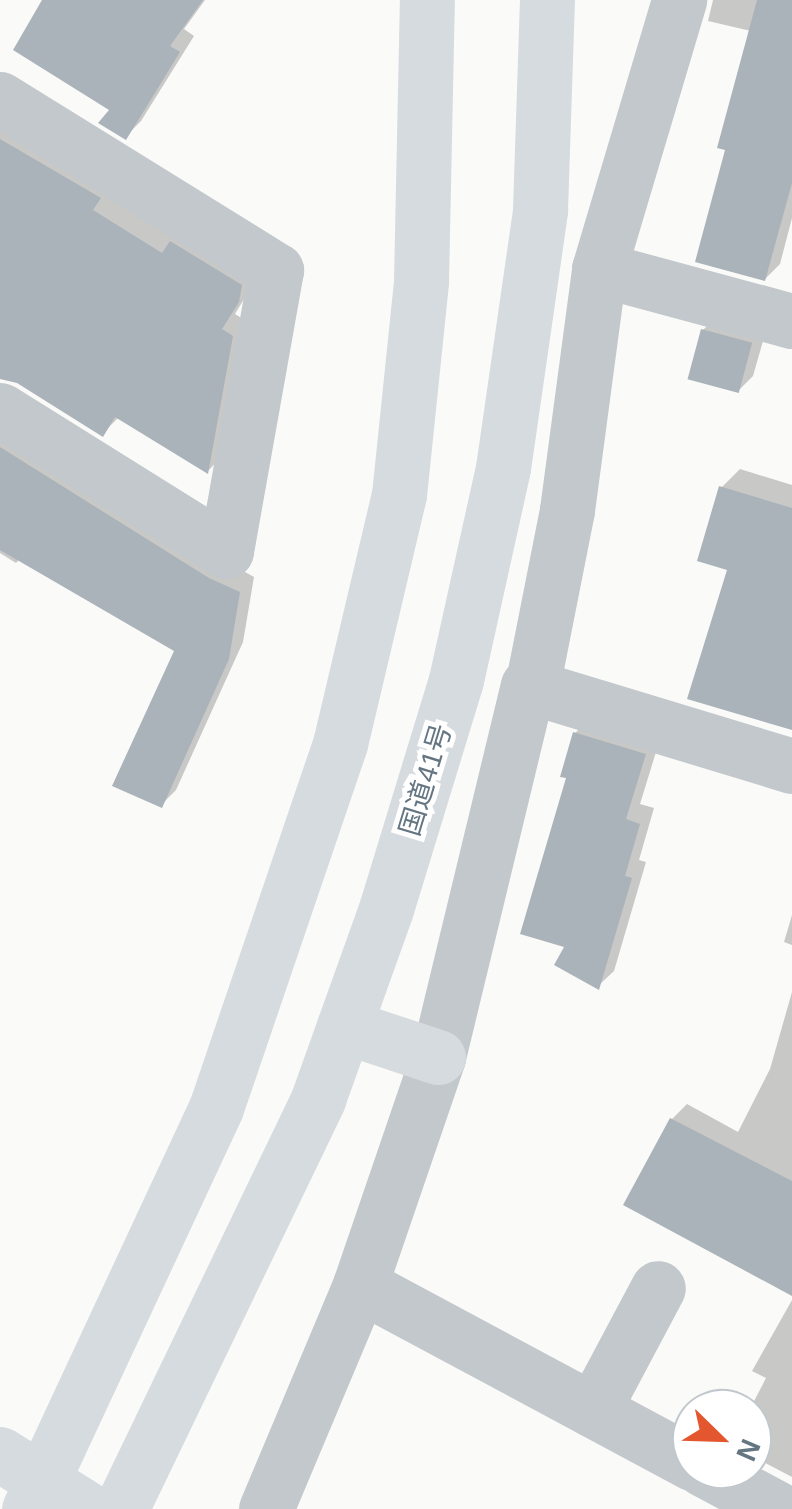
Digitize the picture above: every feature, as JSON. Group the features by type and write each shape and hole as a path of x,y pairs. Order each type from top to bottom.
{"main road":[{"path":"29,1509 216,1108 340,744 399,495 421,281 427,0"},
{"name":"国道41号","path":"131,1490 318,1099 386,909 456,680 503,468 540,210 548,0"},
{"path":"344,1026 438,1057"},
{"path":"0,1454 87,1509"}],"street":[{"path":"532,687 567,510 600,269 678,0"},
{"path":"0,99 276,270 226,551 0,410"},
{"path":"600,269 792,321"},
{"path":"266,1509 360,1284 438,1057 528,686 792,766"},
{"path":"360,1284 672,1452"},
{"path":"593,1410 658,1288"},
{"path":"741,1489 778,1509"}],"building":[{"path":"42,0 203,0 170,46 180,52 126,140 98,123 109,110 13,50"},
{"path":"757,0 792,0 792,183 765,281 695,262 725,150 717,148"},
{"path":"0,139 101,198 93,210 162,253 170,241 242,285 239,302 222,329 233,336 208,474 115,417 103,437 17,383 0,379"},
{"path":"701,329 752,343 739,393 688,379"},
{"path":"0,447 209,578 240,592 229,659 162,808 112,786 174,651 0,550"},
{"path":"719,486 792,508 792,730 687,699 727,570 697,561"},
{"path":"573,732 646,754 626,819 640,824 625,876 632,878 599,990 554,965 564,947 520,934 566,778 560,777"},
{"path":"670,1118 792,1181 792,1296 623,1205"}]}
